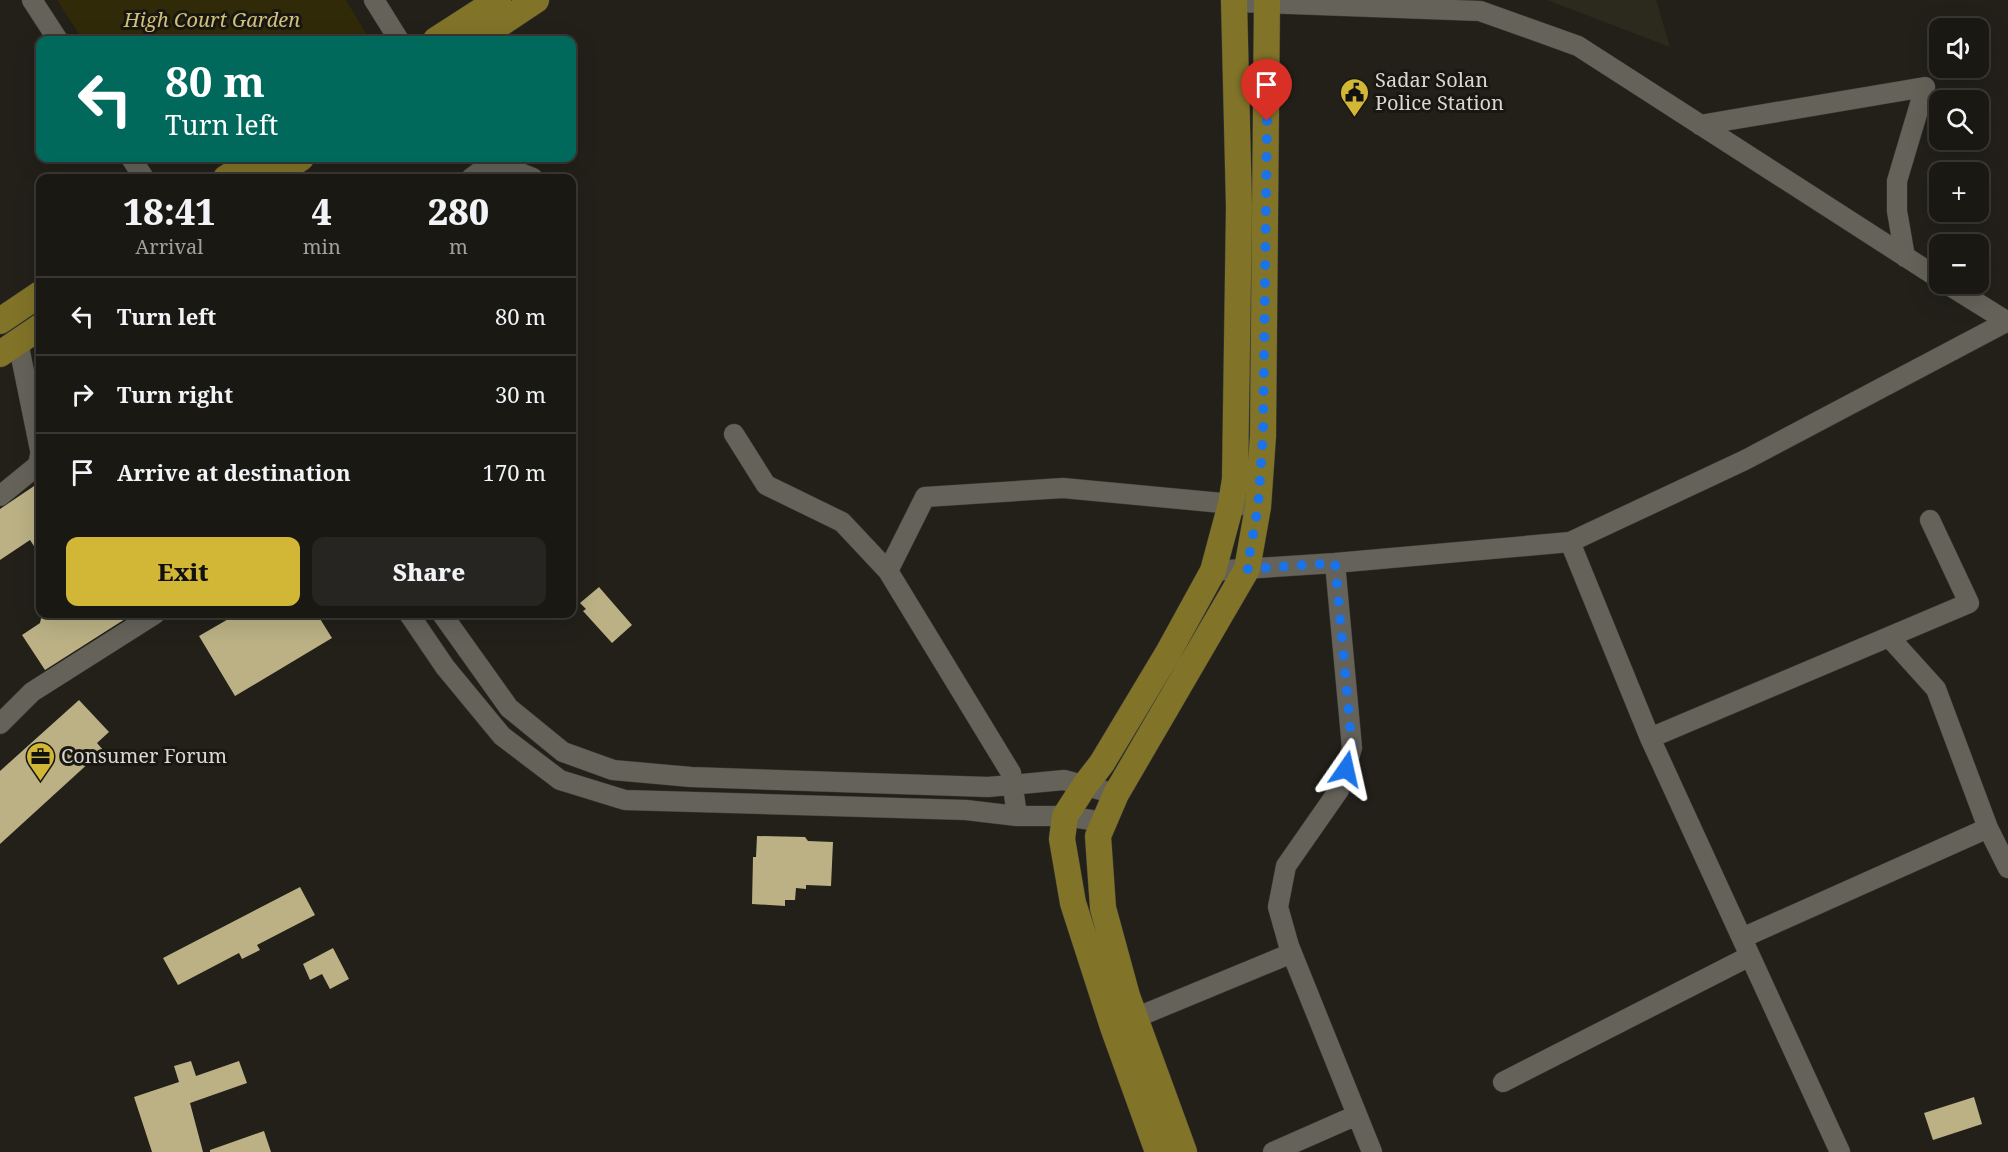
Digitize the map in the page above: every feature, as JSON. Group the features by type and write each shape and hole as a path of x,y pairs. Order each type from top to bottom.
{"main road":[{"path":"442,36 498,0"},
{"path":"482,36 536,0"},
{"path":"1171,1150 1113,1027 1073,903 1062,839 1065,816 1102,763 1168,653 1213,571 1232,504 1235,479 1239,207 1234,1"},
{"path":"1171,1150 1103,909 1098,836 1116,794 1247,569 1258,507 1263,436 1267,2"},
{"path":"232,174 252,162"},
{"path":"276,174 295,162"},
{"path":"0,321 36,297"},
{"path":"6,347 36,329"}],"street":[{"path":"32,0 55,36"},
{"path":"374,0 396,36"},
{"path":"1234,1 1480,11 1578,46 1929,272"},
{"path":"1700,125 1925,87 1897,181 1897,211 1905,257"},
{"path":"476,174 490,162"},
{"path":"497,162 524,174"},
{"path":"1963,294 2008,322"},
{"path":"1213,571 1570,543 1744,460 2008,322"},
{"path":"6,347 36,438"},
{"path":"734,434 766,485 842,522 888,571 1011,772 1017,816"},
{"path":"0,496 36,467"},
{"path":"888,571 925,497 1063,488 1258,507"},
{"path":"1650,738 1970,603 1930,520"},
{"path":"1570,543 1650,738 1840,1152"},
{"path":"1335,563 1352,748 1339,790 1286,866 1278,907 1292,953 1372,1152"},
{"path":"0,724 32,692 149,618"},
{"path":"412,618 445,667 502,736 560,780 625,800 966,810 1017,816 1065,816 1104,822"},
{"path":"445,618 509,708 562,752 613,770 691,777 988,787 1064,780 1116,794"},
{"path":"1889,637 1936,689 1989,828 2008,868"},
{"path":"1503,1082 1746,947 1989,828"},
{"path":"1135,1018 1292,953"},
{"path":"1273,1152 1357,1115"}],"shaded area":[{"path":"1547,0 1656,0 1670,47"}],"green space":[{"name":"High Court Garden","path":"57,0 346,0 367,35 365,36 80,36"}],"building":[{"path":"36,485 36,549 30,540 0,560 0,509"},
{"path":"599,587 632,625 612,643 583,611 586,609 580,603"},
{"path":"41,618 127,618 45,670 22,635 40,623"},
{"path":"230,618 320,618 332,638 235,696 199,636"},
{"path":"79,700 109,732 97,743 103,750 0,844 0,771"},
{"path":"757,836 805,837 808,841 833,842 831,886 806,885 806,889 796,888 795,900 785,900 785,906 752,904 753,857 756,857"},
{"path":"300,887 315,915 257,945 260,950 242,959 239,953 178,985 163,958"},
{"path":"333,948 349,979 330,989 322,974 310,980 303,964"},
{"path":"191,1061 196,1076 239,1061 247,1083 190,1103 203,1152 152,1152 134,1097 179,1082 174,1066"},
{"path":"1974,1097 1982,1124 1933,1140 1924,1113"},
{"path":"264,1131 271,1152 210,1152 210,1150"}],"place":[{"name":"Sadar Solan Police Station","path":"1354,118"},
{"name":"Consumer Forum","path":"40,782"}],"route":[{"path":"1267,121 1263,436 1258,507 1247,569 1335,563 1352,748 1346,769"}]}
